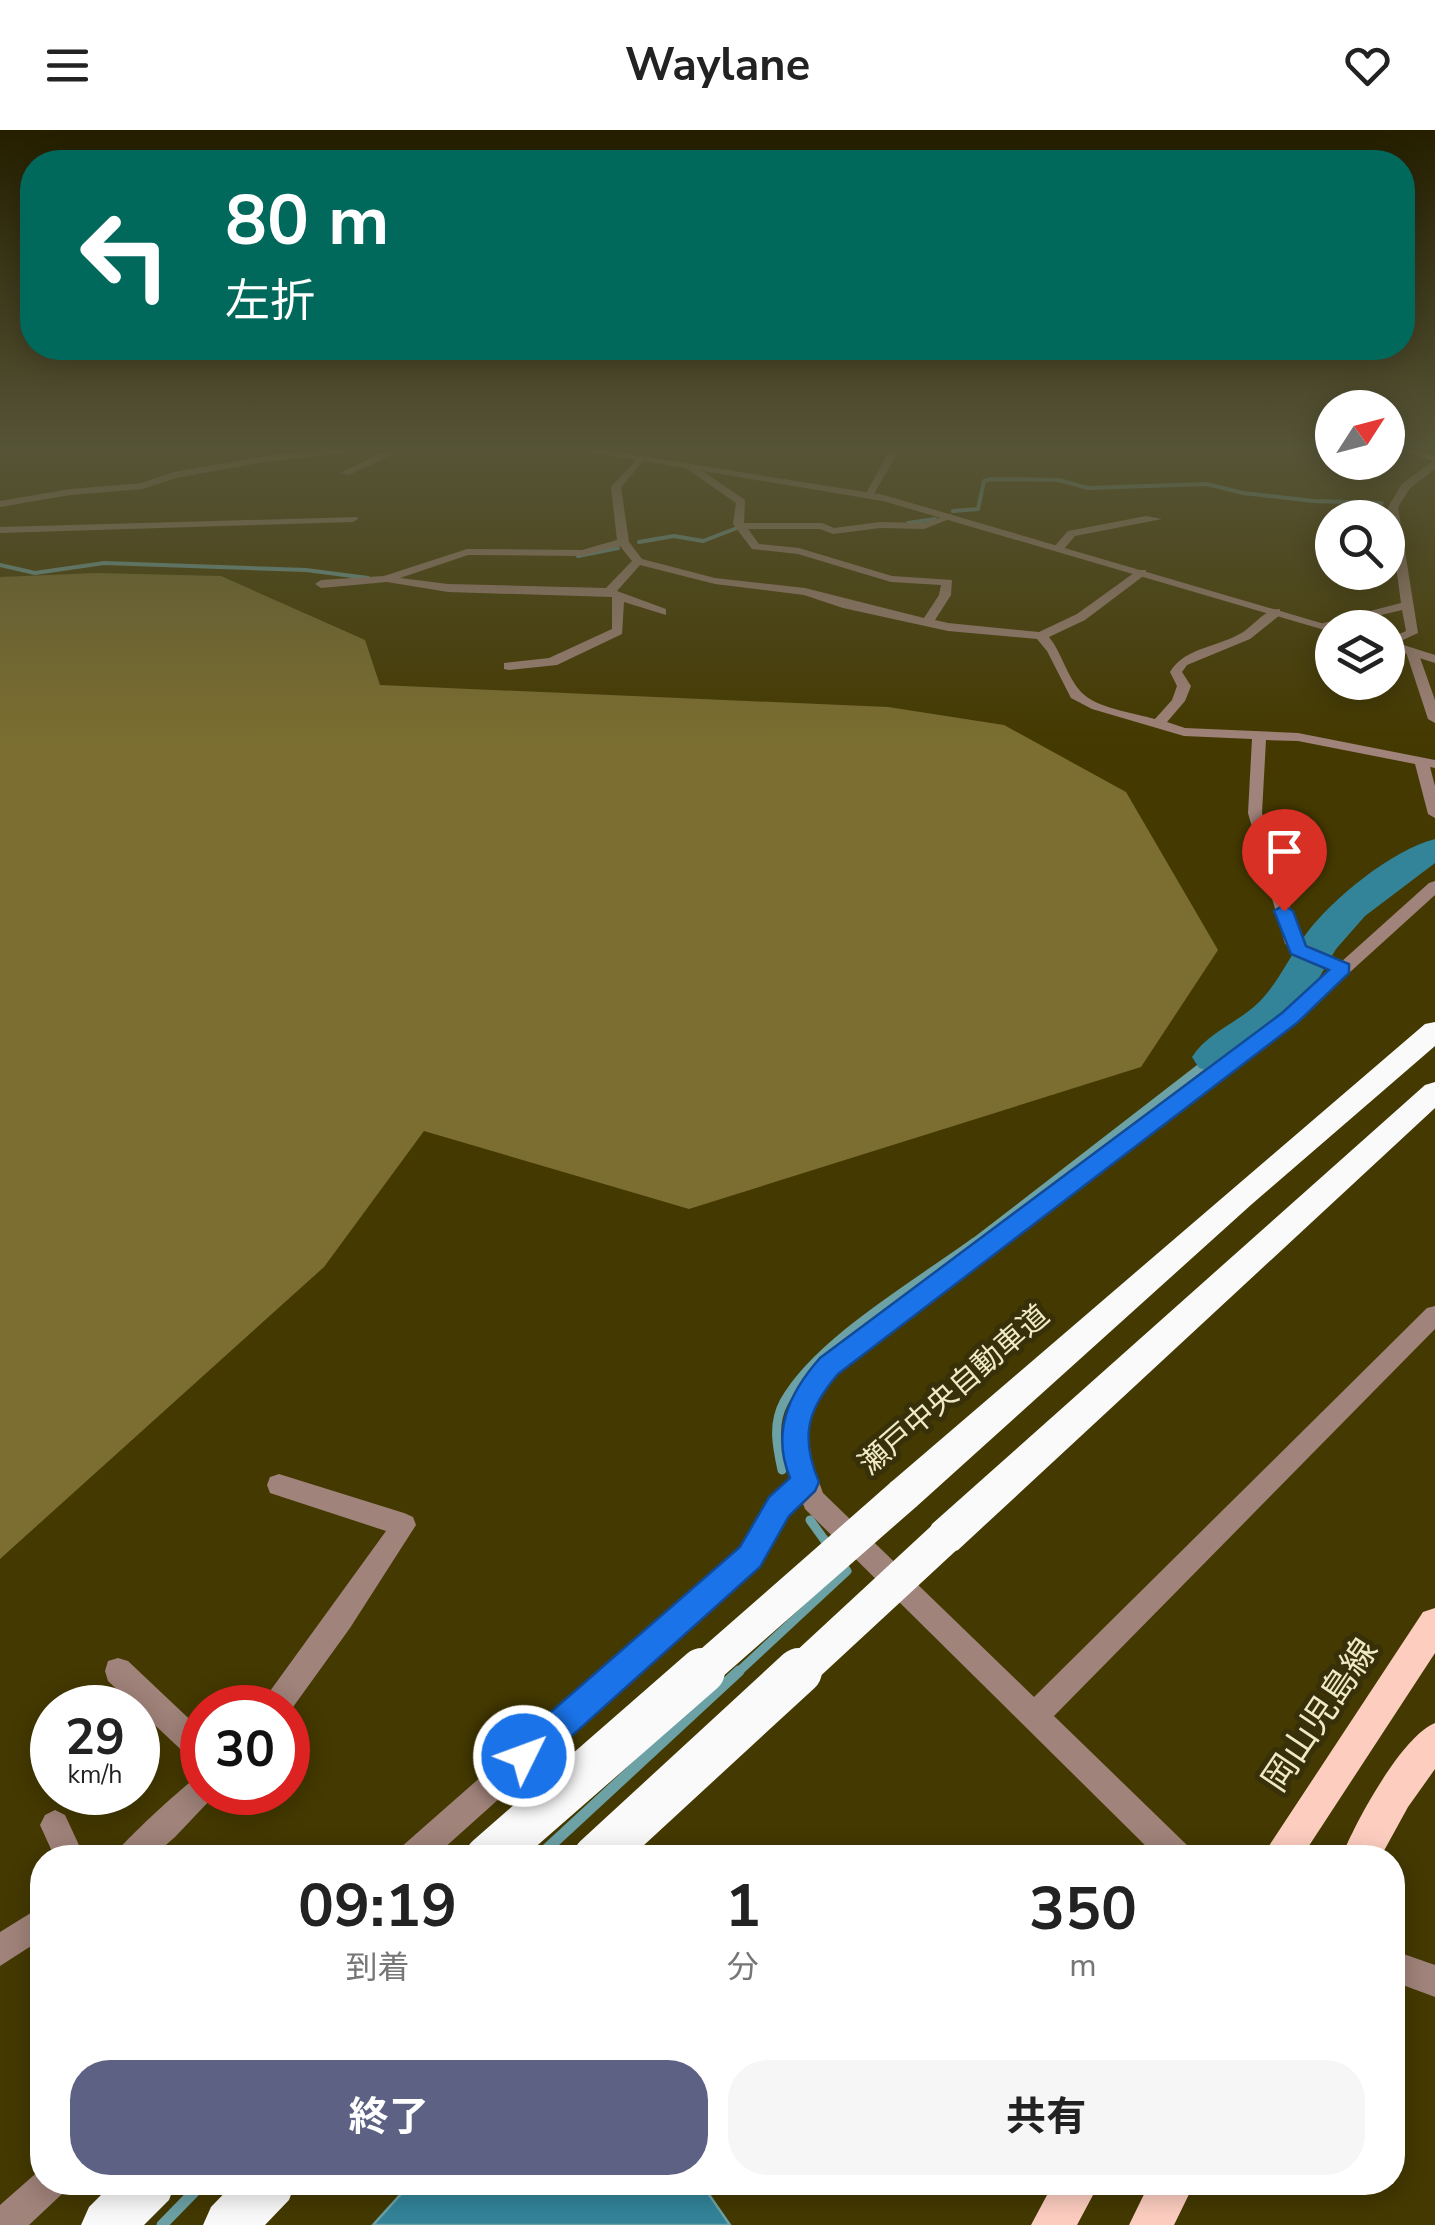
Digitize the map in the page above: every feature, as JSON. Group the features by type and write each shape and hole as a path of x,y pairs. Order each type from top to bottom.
{"highway":[{"name":"瀬戸中央自動車道","path":"503,1845 1435,1030"},
{"path":"610,1845 1435,1092"},
{"path":"107,2225 138,2195"},
{"path":"229,2225 258,2195"}],"main road":[{"name":"岡山児島線","path":"1288,1845 1435,1624"},
{"path":"1366,1845 1395,1794 1435,1740"},
{"path":"1053,2225 1071,2195"},
{"path":"1151,2225 1167,2195"}],"street":[{"path":"385,579 467,552 582,552 608,546"},
{"path":"627,546 638,561 715,581 804,592 928,621 1042,636 1081,617 1142,572"},
{"path":"755,546 798,552 890,579 948,582 946,595 928,621"},
{"path":"1051,546 1315,623"},
{"path":"1399,546 1412,633 1405,636"},
{"path":"509,666 552,662 618,630 613,594 638,561"},
{"path":"321,584 385,579 448,588 613,594 662,612"},
{"path":"1386,610 1407,604"},
{"path":"1158,724 1178,701 1184,686 1176,672 1182,662 1246,636 1276,612"},
{"path":"1042,636 1076,695 1097,706 1184,732 1298,737 1428,762 1435,814"},
{"path":"1405,650 1435,659"},
{"path":"1412,652 1435,719"},
{"path":"1258,738 1254,812 1293,944 1324,961"},
{"path":"1167,1845 814,1500 797,1461 796,1418 808,1391 829,1366 1290,1018 1324,961 1435,886"},
{"path":"1034,1716 1435,1315"},
{"path":"425,1845 750,1557 779,1506 806,1482"},
{"path":"278,1485 404,1525 292,1685"},
{"path":"118,1671 180,1729"},
{"path":"143,1845 180,1811"},
{"path":"56,1824 65,1845"},
{"path":"0,1951 30,1929"},
{"path":"1405,1970 1435,1982"},
{"path":"4,2225 36,2195"}],"shaded area":[{"path":"97,573 221,576 365,640 380,685 888,707 1004,725 1126,792 1218,950 1141,1067 689,1209 424,1131 324,1267 0,1559 0,577"}],"water":[{"path":"400,2195 709,2195 730,2225 373,2225"}],"waterway":[{"path":"578,556 618,548"},
{"path":"0,565 35,573 104,563 306,570 368,578"},
{"path":"1214,1057 1269,1017 1285,1000 1321,942 1351,908 1422,855 1435,850"},
{"path":"972,1244 1214,1057"},
{"path":"782,1470 778,1419 799,1380 844,1336 975,1242"},
{"path":"810,1520 831,1549"},
{"path":"736,1674 847,1571 842,1564"},
{"path":"551,1845 739,1671"},
{"path":"162,2225 191,2195"}],"route":[{"path":"524,1756 750,1557 779,1506 806,1482 797,1461 796,1418 808,1391 829,1366 1290,1018 1342,968 1298,950 1284,911"}]}
